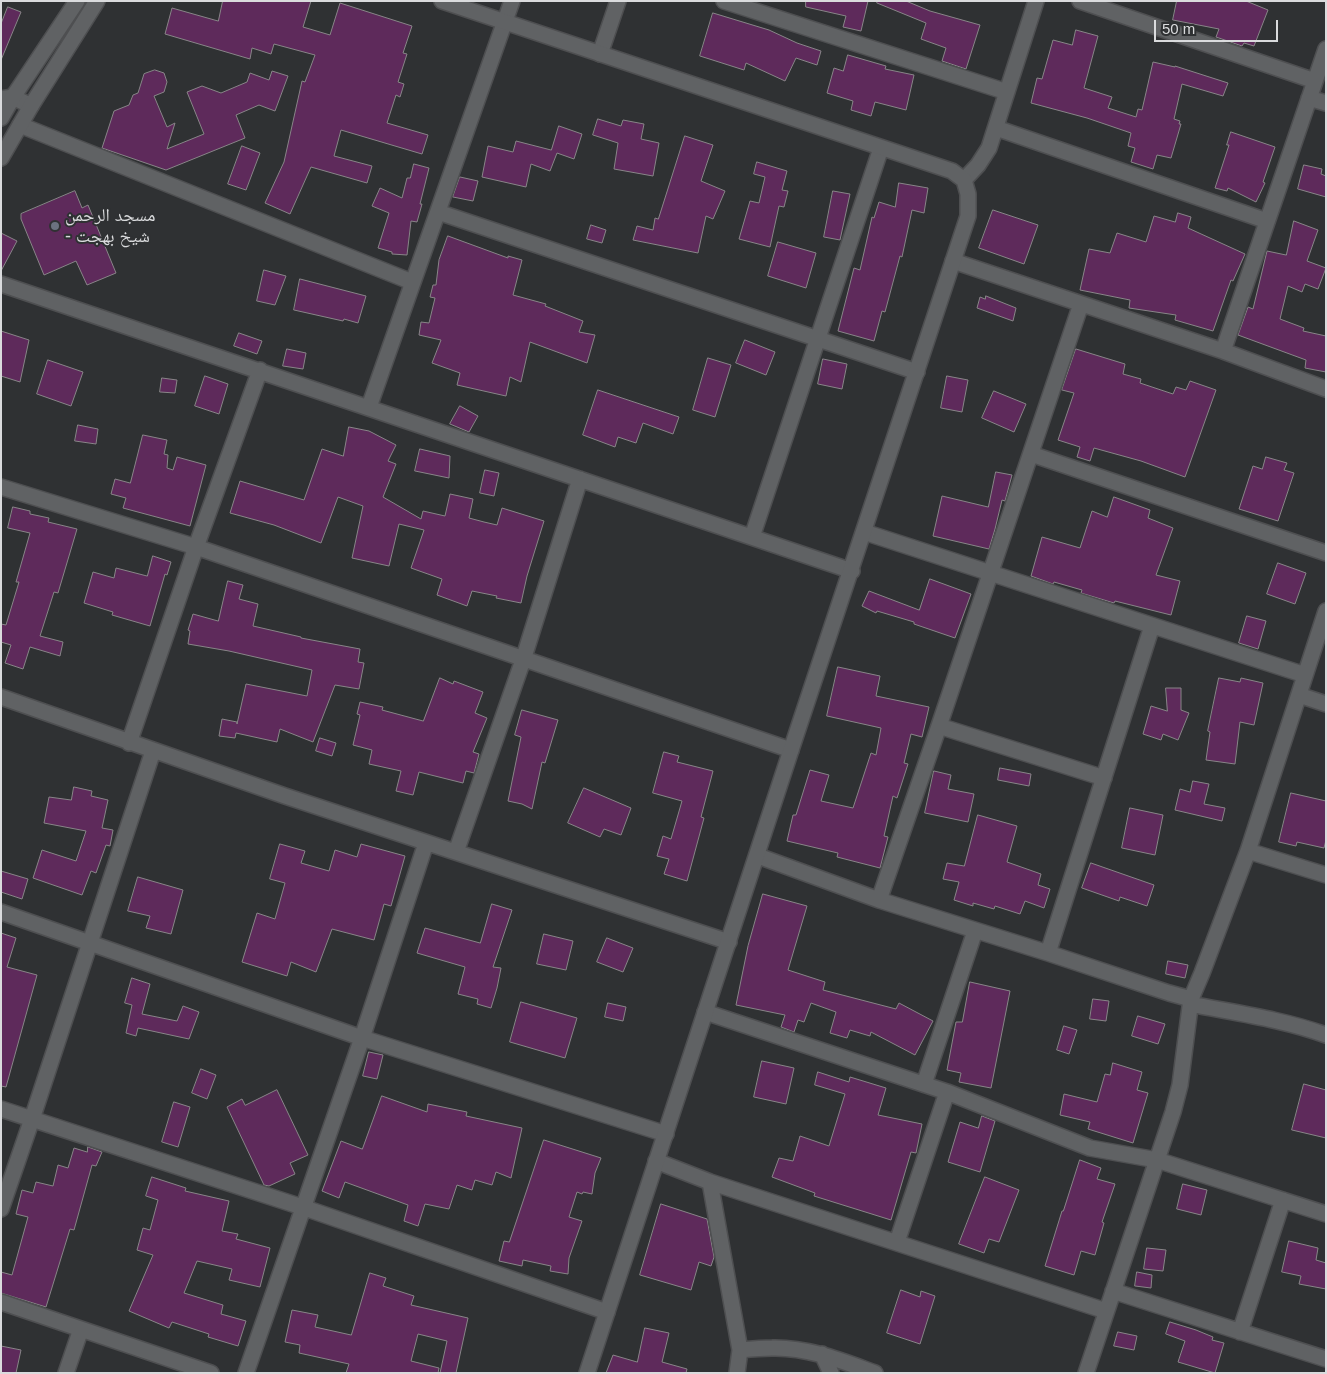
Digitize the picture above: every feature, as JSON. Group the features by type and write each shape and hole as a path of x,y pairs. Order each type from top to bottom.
{"street":[{"path":"1,118 7,98 77,1"},
{"path":"1,158 31,106 97,1"},
{"path":"442,1 952,171 964,180 968,194 968,216 954,261 791,750 758,856 587,1373"},
{"path":"368,407 512,1"},
{"path":"600,54 618,1"},
{"path":"724,1 1007,92"},
{"path":"964,180 978,165 989,148 1036,1"},
{"path":"1080,1 1315,81"},
{"path":"1223,351 1326,49"},
{"path":"7,98 31,106"},
{"path":"1309,98 1326,103"},
{"path":"20,125 412,282"},
{"path":"996,128 1267,221"},
{"path":"752,537 881,148"},
{"path":"438,212 917,372"},
{"path":"954,261 1223,351 1326,389"},
{"path":"1,284 852,571"},
{"path":"879,900 940,726 1081,304"},
{"path":"129,743 196,547 260,370"},
{"path":"1031,454 1326,553"},
{"path":"456,852 523,660 580,479"},
{"path":"1,487 196,547 791,750"},
{"path":"864,532 1305,675"},
{"path":"1086,1373 1180,1085 1190,1001 1248,850 1326,610"},
{"path":"1048,953 1152,626"},
{"path":"1299,695 1326,704"},
{"path":"1,697 129,743 426,843 729,942"},
{"path":"940,726 1104,778"},
{"path":"1,1209 153,751"},
{"path":"246,1373 362,1038 426,843"},
{"path":"1248,850 1326,876"},
{"path":"758,856 879,900 1048,953 1190,1001 1310,1029 1326,1035"},
{"path":"1,912 362,1038 666,1134"},
{"path":"924,1084 975,931"},
{"path":"705,1012 947,1092 1090,1148 1157,1160 1326,1214"},
{"path":"897,1242 947,1092"},
{"path":"1,1109 302,1207 607,1312"},
{"path":"656,1161 710,1182 1106,1311"},
{"path":"710,1182 740,1350 737,1373"},
{"path":"1240,1332 1283,1200"},
{"path":"1113,1291 1326,1359"},
{"path":"1,1302 211,1373"},
{"path":"66,1373 81,1329"},
{"path":"740,1350 774,1348 822,1354 876,1373"},
{"path":"822,1354 831,1373"}],"building":[{"path":"223,1 311,1 303,27 330,35 340,3 412,26 403,53 407,54 398,82 404,84 400,97 396,95 387,123 428,135 422,154 341,130 334,156 372,166 367,183 311,167 290,214 265,203 284,162 302,81 305,82 315,55 274,44 271,54 252,48 250,59 165,34 172,8 218,21"},
{"path":"806,1 868,1 861,31 843,27 846,16 806,7"},
{"path":"878,1 906,1 930,11 980,25 966,69 942,61 946,48 921,39 926,23 877,3"},
{"path":"1177,1 1246,1 1268,10 1254,46 1244,43 1242,46 1216,37 1219,29 1173,20"},
{"path":"8,7 21,12 1,60 1,24"},
{"path":"713,13 769,30 797,43 821,51 817,65 796,58 785,81 746,63 744,70 700,56"},
{"path":"1076,30 1098,36 1084,88 1112,97 1108,108 1136,117 1138,109 1142,110 1153,62 1175,66 1228,83 1223,96 1182,84 1174,119 1180,121 1179,124 1181,124 1171,158 1157,155 1153,169 1131,162 1135,148 1128,146 1131,133 1087,118 1031,103 1037,78 1042,79 1053,40 1072,45"},
{"path":"848,55 886,66 885,69 914,75 906,110 875,102 871,116 851,110 853,101 827,93 834,68 843,71"},
{"path":"155,70 164,73 167,82 164,92 154,96 167,127 175,123 167,149 204,134 187,92 202,86 221,93 247,82 250,73 269,80 272,71 288,76 275,111 259,105 236,115 245,138 166,170 102,148 114,111 129,105 133,95 138,93 144,74"},
{"path":"598,119 621,126 623,120 644,124 641,139 659,143 653,176 614,169 618,143 593,135"},
{"path":"559,126 582,134 574,159 557,153 550,171 531,164 526,187 482,177 488,146 513,152 516,141 551,150"},
{"path":"1231,132 1275,147 1263,182 1265,183 1256,202 1228,188 1227,191 1215,188 1229,145 1227,145"},
{"path":"685,136 713,145 701,181 725,191 713,219 706,216 698,253 633,240 637,226 653,230 655,218 658,219"},
{"path":"242,146 260,153 246,190 228,184"},
{"path":"757,162 787,171 782,190 788,191 784,207 779,206 770,247 739,239 750,201 759,203 765,177 754,174"},
{"path":"414,164 429,168 420,204 422,204 417,222 411,221 407,255 392,254 392,252 378,248 389,213 372,206 380,188 402,198 407,178 410,178"},
{"path":"1304,165 1322,169 1321,174 1326,176 1326,197 1298,189"},
{"path":"460,177 478,181 473,201 453,197"},
{"path":"899,183 928,188 924,213 912,210 902,257 900,256 885,312 882,311 874,341 838,331 854,268 860,270 872,217 874,218 879,202 895,207"},
{"path":"75,191 82,208 88,205 116,273 87,285 76,261 44,275 21,219 21,214"},
{"path":"833,191 850,194 840,240 824,237"},
{"path":"993,210 1038,225 1024,264 979,248"},
{"path":"1178,213 1191,217 1188,228 1245,254 1233,281 1231,280 1213,331 1175,320 1176,315 1129,308 1130,300 1080,290 1089,249 1110,253 1117,233 1146,242 1154,216 1175,222"},
{"path":"1294,221 1318,230 1307,261 1326,268 1318,289 1305,284 1302,292 1288,286 1280,319 1304,328 1303,331 1326,336 1326,372 1305,368 1306,360 1238,335 1248,307 1253,309 1267,251 1286,255"},
{"path":"591,225 606,230 602,243 587,239"},
{"path":"1,233 17,241 1,271"},
{"path":"448,236 508,258 508,256 522,260 513,295 546,304 545,306 583,321 579,332 595,335 587,363 530,342 521,382 510,377 506,396 457,385 460,373 432,363 441,340 419,335 421,322 429,323 435,298 430,297 433,285 436,285 439,260"},
{"path":"778,242 816,253 806,288 768,276"},
{"path":"264,270 286,276 275,305 257,301"},
{"path":"300,279 366,296 358,323 294,310"},
{"path":"986,296 1016,308 1013,321 977,308 980,297 985,299"},
{"path":"1,331 29,340 20,382 1,376"},
{"path":"239,333 262,341 257,354 234,346"},
{"path":"745,340 775,352 766,375 736,363"},
{"path":"287,349 306,353 303,369 283,366"},
{"path":"1076,349 1125,364 1123,374 1141,379 1140,383 1173,394 1176,387 1186,390 1190,381 1216,390 1185,477 1141,461 1094,448 1090,461 1077,457 1080,447 1058,440 1074,393 1062,390"},
{"path":"708,358 731,365 715,417 693,410"},
{"path":"823,359 847,364 842,389 818,384"},
{"path":"48,360 83,372 71,406 37,394"},
{"path":"205,376 228,384 219,414 195,406"},
{"path":"947,376 968,380 962,412 941,408"},
{"path":"162,378 177,380 175,393 160,392"},
{"path":"598,390 679,417 673,434 643,423 636,443 618,437 615,447 583,435"},
{"path":"994,391 1026,404 1014,432 982,418"},
{"path":"460,406 478,416 469,432 450,424"},
{"path":"78,425 98,429 96,444 75,441"},
{"path":"349,427 369,431 396,445 388,461 396,464 383,497 421,519 423,511 445,516 450,494 473,499 469,518 497,525 502,508 544,521 527,576 521,603 472,591 467,606 437,595 442,579 411,568 424,530 399,524 389,566 352,558 363,506 338,497 321,543 274,525 230,513 240,481 304,500 322,449 343,456"},
{"path":"143,435 167,440 164,454 168,455 167,468 173,470 177,457 206,465 190,526 123,508 126,498 111,494 115,479 130,483"},
{"path":"420,449 450,456 449,478 415,471"},
{"path":"1266,457 1287,463 1284,470 1294,473 1278,521 1239,509 1253,466 1262,469"},
{"path":"485,470 499,473 494,496 480,493"},
{"path":"996,472 1012,475 1005,501 1002,500 989,549 933,536 942,496 988,507"},
{"path":"1114,497 1150,510 1148,518 1173,528 1156,575 1180,581 1171,615 1115,601 1114,603 1081,593 1082,590 1054,582 1053,584 1031,576 1042,537 1080,548 1092,511 1107,517"},
{"path":"13,507 30,511 30,514 49,518 48,522 77,529 58,593 54,592 40,636 63,642 60,656 30,647 23,669 5,663 11,645 1,642 1,624 6,625 19,582 16,582 30,533 8,528"},
{"path":"153,556 171,562 167,575 165,574 150,626 112,615 113,612 84,603 93,572 114,578 116,568 147,576"},
{"path":"1278,563 1306,573 1295,604 1267,594"},
{"path":"930,579 971,594 955,638 914,624 914,622 877,611 876,613 862,606 869,591 919,610"},
{"path":"228,581 243,585 239,599 258,604 253,626 301,638 360,649 358,662 364,663 359,689 335,685 313,742 280,729 277,742 236,733 235,738 219,736 222,719 237,722 237,724 246,684 307,696 312,670 229,651 188,644 190,631 188,630 193,614 218,621"},
{"path":"1247,616 1266,621 1258,649 1239,643"},
{"path":"838,667 880,676 876,696 929,707 922,737 911,734 904,763 908,764 897,798 893,796 884,836 888,837 880,868 837,857 838,853 787,841 793,815 796,815 810,770 829,775 821,801 853,808 871,753 876,755 881,728 827,716"},
{"path":"440,678 453,684 454,681 483,692 475,713 487,718 473,752 479,754 474,773 466,771 463,783 419,772 413,795 396,791 401,771 369,764 372,750 353,745 360,715 357,714 360,702 383,707 382,710 423,721"},
{"path":"1219,678 1240,682 1241,678 1263,683 1254,725 1240,722 1235,764 1206,760 1210,732 1208,731"},
{"path":"1166,688 1181,688 1181,710 1189,713 1178,740 1163,734 1161,740 1143,734 1151,706 1167,711"},
{"path":"522,710 558,720 545,763 542,762 532,809 522,804 508,801 521,737 515,735"},
{"path":"320,738 336,743 332,756 316,751"},
{"path":"664,752 679,756 677,762 713,771 701,817 704,818 687,881 664,874 669,859 657,856 663,836 671,839 682,801 653,793"},
{"path":"1000,768 1031,774 1029,786 998,780"},
{"path":"934,771 951,775 948,789 974,794 968,822 925,813"},
{"path":"1193,781 1209,784 1204,804 1225,808 1222,821 1175,810 1180,789 1190,792"},
{"path":"74,787 92,791 91,796 108,800 102,828 113,830 110,846 106,845 96,873 91,871 82,895 33,878 42,850 76,861 86,831 44,823 49,797 71,800"},
{"path":"584,788 631,808 621,835 604,829 600,837 568,823"},
{"path":"1291,793 1326,801 1326,840 1324,848 1297,842 1296,846 1279,842"},
{"path":"1130,808 1163,815 1155,855 1122,848"},
{"path":"978,815 1017,826 1007,862 1041,874 1038,885 1050,889 1044,908 1025,901 1020,914 995,906 994,909 973,903 973,906 954,900 959,882 943,879 947,863 964,866"},
{"path":"280,844 305,851 301,863 329,871 335,850 357,857 361,844 405,856 391,906 384,904 374,940 332,929 316,972 291,962 287,976 242,962 257,913 275,919 285,883 270,879"},
{"path":"1091,863 1154,885 1147,906 1120,897 1119,901 1082,888"},
{"path":"1,871 28,879 22,899 1,892"},
{"path":"138,877 183,890 171,934 146,928 150,916 128,911"},
{"path":"763,894 807,906 788,970 825,982 823,990 896,1009 899,1003 933,1021 915,1055 871,1032 870,1036 850,1030 847,1038 830,1033 836,1012 811,1003 804,1022 798,1020 794,1032 781,1027 785,1015 736,1005 748,946"},
{"path":"492,904 512,910 493,967 501,968 491,1008 477,1004 478,999 458,994 465,967 417,953 425,928 480,943"},
{"path":"1,933 16,938 7,967 37,975 6,1087 1,1086"},
{"path":"544,934 573,941 566,970 537,964"},
{"path":"607,938 633,948 623,972 597,962"},
{"path":"1168,961 1188,965 1185,978 1166,974"},
{"path":"132,978 150,984 142,1014 177,1021 183,1006 199,1012 189,1039 138,1028 136,1036 126,1033 132,1005 125,1003"},
{"path":"970,982 1010,991 991,1088 959,1082 961,1073 947,1070 956,1022 962,1022"},
{"path":"1093,999 1109,1001 1106,1021 1090,1019"},
{"path":"521,1002 577,1018 565,1058 510,1042"},
{"path":"608,1003 626,1007 623,1021 605,1017"},
{"path":"1138,1016 1165,1024 1158,1044 1132,1036"},
{"path":"1064,1026 1077,1030 1069,1054 1057,1050"},
{"path":"369,1052 383,1055 377,1079 363,1076"},
{"path":"762,1061 794,1068 786,1104 754,1097"},
{"path":"1113,1063 1142,1072 1137,1090 1148,1093 1133,1143 1088,1129 1090,1122 1060,1115 1064,1094 1097,1102 1105,1074 1110,1075"},
{"path":"201,1069 216,1075 207,1099 192,1093"},
{"path":"818,1072 849,1082 850,1077 886,1088 878,1115 922,1124 916,1153 911,1152 891,1220 814,1196 815,1193 772,1177 779,1158 793,1161 800,1136 829,1146 845,1094 815,1085"},
{"path":"1304,1084 1326,1090 1326,1138 1292,1130"},
{"path":"277,1090 308,1155 290,1163 295,1174 269,1186 264,1185 227,1107 242,1099 245,1105"},
{"path":"382,1096 427,1112 428,1104 467,1112 466,1116 522,1128 511,1178 496,1172 492,1185 475,1180 472,1190 457,1185 449,1209 425,1204 418,1226 404,1221 408,1205 345,1182 339,1198 322,1191 341,1141 362,1149"},
{"path":"174,1102 190,1107 178,1147 162,1142"},
{"path":"982,1116 995,1121 980,1172 948,1162 960,1122 978,1128"},
{"path":"544,1140 601,1158 595,1173 592,1194 577,1192 569,1217 582,1221 569,1258 568,1274 550,1271 551,1266 523,1260 522,1266 499,1261 504,1241 509,1242"},
{"path":"88,1147 102,1152 96,1166 92,1165 74,1230 70,1229 46,1307 1,1293 1,1272 12,1275 28,1217 16,1214 22,1190 33,1193 36,1182 53,1186 58,1165 68,1168 74,1148 87,1152"},
{"path":"1080,1160 1101,1168 1097,1179 1115,1184 1102,1222 1104,1223 1095,1255 1081,1251 1074,1275 1045,1266"},
{"path":"152,1177 186,1188 185,1191 229,1201 222,1231 238,1234 236,1239 270,1248 260,1287 229,1280 232,1269 197,1261 184,1293 223,1305 221,1314 246,1321 238,1346 208,1337 209,1334 172,1322 169,1328 129,1311 153,1255 137,1250 143,1228 150,1230 158,1200 146,1196"},
{"path":"985,1177 1019,1190 999,1242 989,1239 984,1253 959,1244"},
{"path":"1183,1184 1207,1190 1201,1215 1177,1209"},
{"path":"661,1204 707,1219 714,1257 711,1266 699,1262 691,1290 640,1275"},
{"path":"1289,1241 1318,1248 1316,1260 1326,1263 1326,1289 1299,1284 1301,1276 1282,1272"},
{"path":"1147,1248 1166,1250 1163,1271 1144,1269"},
{"path":"1137,1272 1152,1275 1151,1288 1135,1286"},
{"path":"370,1273 386,1278 383,1286 414,1296 411,1305 468,1318 456,1373 440,1373 447,1341 418,1334 411,1361 439,1368 438,1373 346,1373 349,1364 299,1353 300,1345 285,1342 292,1310 318,1315 315,1327 351,1335"},
{"path":"901,1290 920,1297 921,1291 935,1296 920,1344 887,1333"},
{"path":"1170,1322 1196,1330 1213,1337 1212,1340 1224,1343 1215,1373 1178,1362 1185,1341 1166,1334"},
{"path":"645,1328 669,1333 662,1362 687,1369 686,1373 606,1373 613,1355 637,1362"},
{"path":"1118,1332 1137,1336 1134,1350 1114,1346"},
{"path":"1,1346 21,1350 16,1373 1,1373"}],"place":[{"name":"مسجد الرحمن - شيخ بهجت","path":"55,226"}]}
